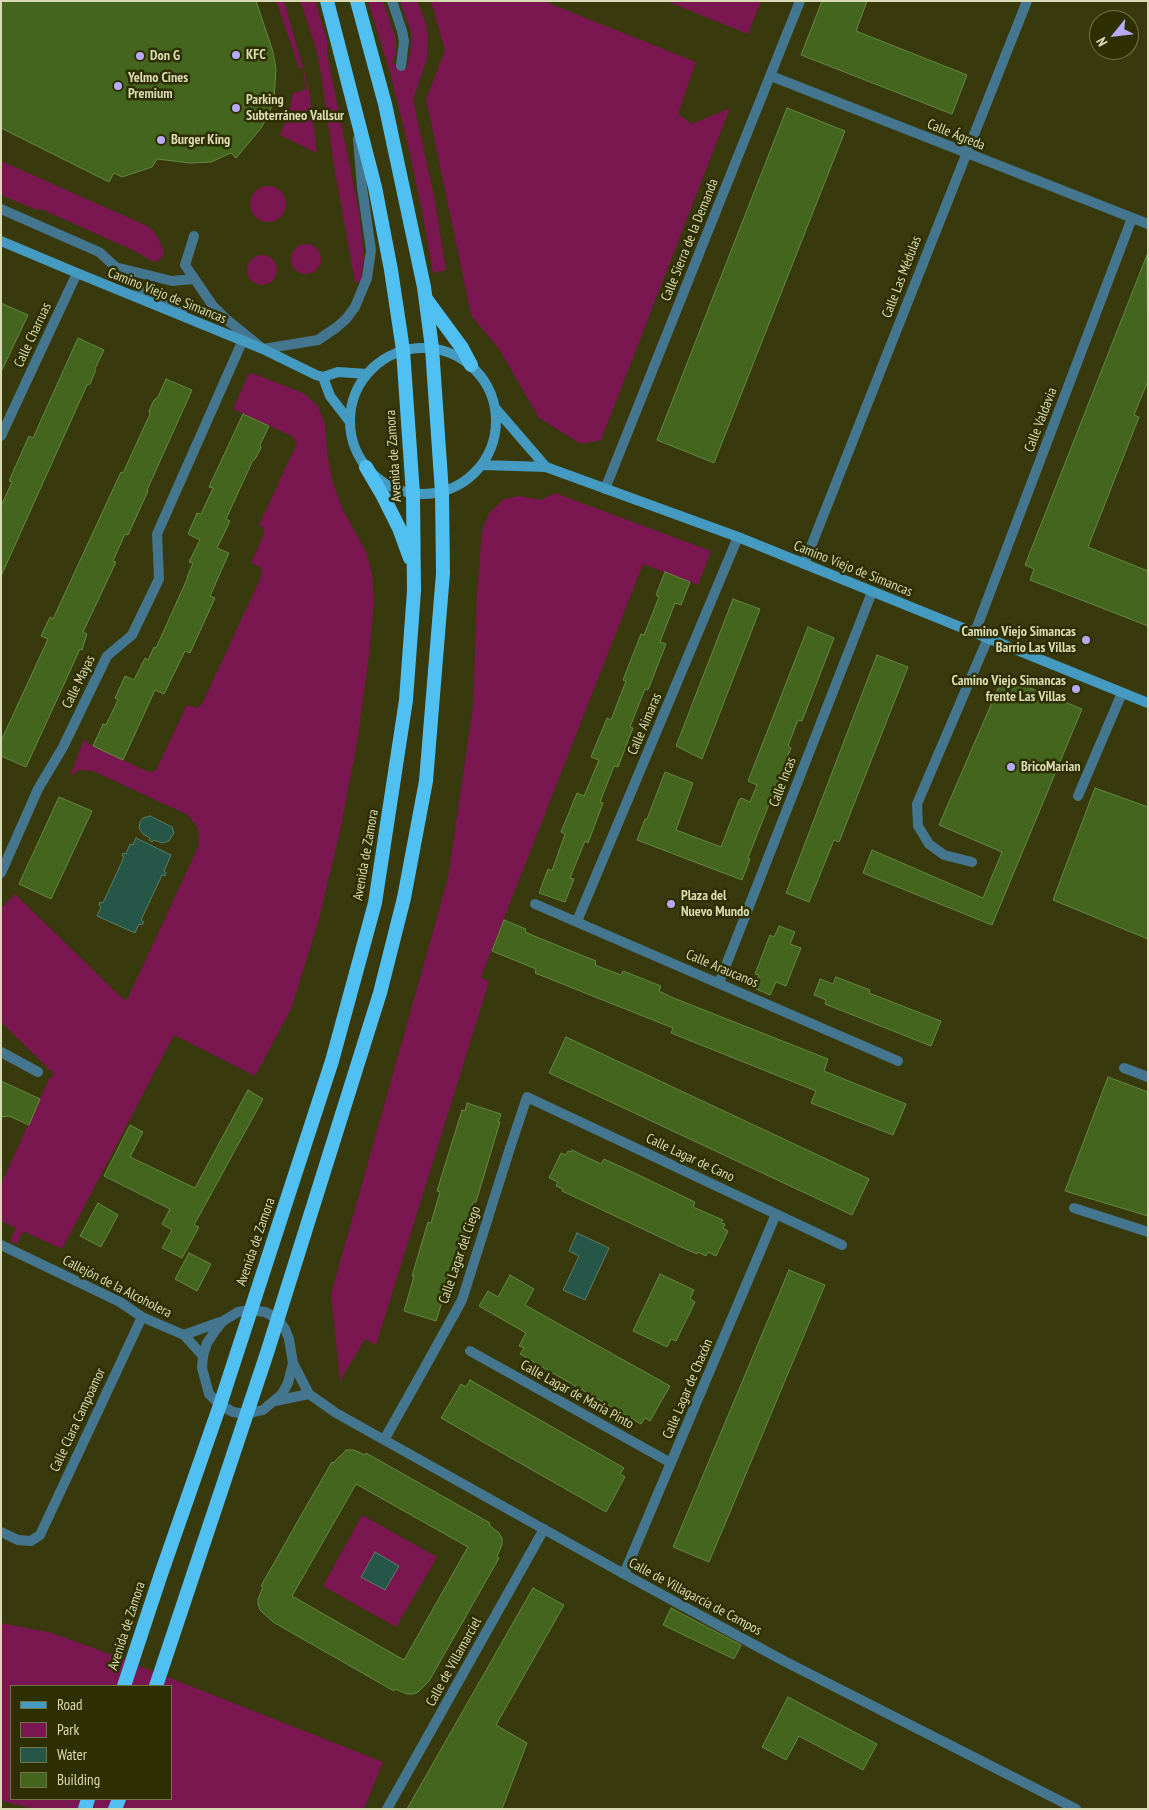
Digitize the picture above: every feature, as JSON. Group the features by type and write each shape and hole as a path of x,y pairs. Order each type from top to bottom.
{"highway":[{"name":"Avenida de Zamora","path":"124,1685 220,1405 332,1061 375,903 406,700 414,591 414,494 403,350 391,270 375,187 327,1"},
{"path":"156,1685 278,1319 380,993 404,898 426,781 442,592 442,493 432,348 426,298 385,104 357,1"},
{"path":"426,298 462,348 471,365"},
{"path":"366,467 399,528 414,568"}],"main road":[{"name":"Camino Viejo de Simancas","path":"1,240 242,342 264,349 291,364 323,377"},
{"path":"432,348 447,351 471,365 482,377 490,390 496,409 497,424 489,456 473,476 459,486 442,493 429,495 414,494 400,491 385,484 366,467 353,443 350,422 354,397 367,374 380,362 403,350 432,348"},
{"path":"350,422 330,396 323,377 338,372 367,374"},
{"name":"Camino Viejo de Simancas","path":"496,409 546,467"},
{"name":"Camino Viejo de Simancas","path":"482,465 546,467 738,537 1148,702"}],"street":[{"path":"392,1 404,41 401,66"},
{"name":"Calle Sierra de la Demanda","path":"604,489 800,1"},
{"name":"Calle Las Médulas","path":"804,564 965,153 1027,1"},
{"name":"Calle Ágreda","path":"771,76 1148,224"},
{"path":"194,236 184,265 213,306 226,320 264,349 318,340 337,327 355,307 362,293 369,270 371,250 362,187 356,111"},
{"path":"1,209 99,252 139,288 214,329"},
{"name":"Calle Valdavia","path":"975,632 1132,218"},
{"path":"116,267 172,280 194,279"},
{"name":"Calle Charruas","path":"1,436 77,273"},
{"name":"Calle Mayas","path":"1,873 38,789 63,748 107,656 132,635 159,579 157,534 242,342"},
{"name":"Calle Aimaras","path":"577,921 738,537"},
{"name":"Calle Incas","path":"719,983 872,592"},
{"path":"972,862 944,855 929,844 918,826 917,804 988,638"},
{"path":"1078,796 1122,692"},
{"name":"Calle Araucanos","path":"535,904 898,1061"},
{"path":"1,1052 38,1072"},
{"path":"1124,1068 1148,1077"},
{"name":"Calle Lagar del Ciego","path":"384,1440 462,1300 527,1097"},
{"name":"Calle Lagar de Cano","path":"527,1097 842,1245"},
{"path":"1074,1208 1148,1232"},
{"name":"Calle Lagar de Chacón","path":"624,1574 776,1214"},
{"name":"Callejón de la Alcoholera","path":"1,1245 120,1302 142,1317 184,1335"},
{"path":"203,1356 184,1335 223,1321 238,1312 250,1310 265,1312 278,1319 289,1339 293,1363 288,1383 282,1394 263,1410 246,1414 233,1412 220,1405 209,1394 204,1381 203,1356 207,1343 223,1321"},
{"name":"Calle Clara Campoamor","path":"1,1532 18,1540 31,1541 40,1535 142,1317"},
{"name":"Calle Lagar de María Pinto","path":"470,1351 671,1463"},
{"name":"Calle de Villagarcía de Campos","path":"293,1363 309,1394 336,1413 544,1530 784,1661 1076,1809"},
{"path":"274,1402 309,1394"},
{"name":"Calle de Villamarciel","path":"387,1809 544,1530"}],"green space":[{"path":"276,1 284,1 309,89 317,153 280,135 287,118 293,93 307,89 302,68 299,68"},
{"path":"300,1 315,1 327,40 327,54 359,211 364,258 361,282 355,282 334,166 316,48"},
{"path":"368,1 383,1 396,40 396,52 392,63 407,68 411,48 411,32 400,1 417,1 426,23 428,36 427,58 413,100 435,201 446,270 433,273 408,145 391,76"},
{"path":"431,1 543,1 696,62 678,114 692,124 730,108 601,440 581,444 539,418 499,349 471,315 426,99 445,51"},
{"path":"666,1 761,1 748,34"},
{"path":"1,161 145,225 153,230 164,251 160,260 152,261 135,251 41,209 37,210 1,195"},
{"path":"268,186 275,187 281,191 285,197 285,211 281,217 275,221 268,222 261,221 255,217 251,211 250,204 251,197 255,191 261,187"},
{"path":"306,244 312,245 320,253 320,265 312,273 306,274 300,273 292,265 291,259 292,253 300,245"},
{"path":"262,255 273,259 277,270 273,281 262,285 251,281 247,270 251,259"},
{"path":"252,373 303,393 317,405 325,424 327,453 332,480 343,510 367,554 372,575 374,601 369,656 357,743 340,831 318,923 291,1009 255,1076 174,1035 62,1249 23,1231 17,1244 10,1241 16,1228 1,1221 1,1184 49,1079 54,1074 1,1022 1,908 15,894 125,1001 128,998 198,847 198,828 188,815 93,771 80,770 69,779 84,739 87,743 146,771 152,772 156,770 187,705 197,708 202,704 261,577 260,567 251,563 264,534 264,528 259,525 297,443 292,436 233,409 248,375"},
{"path":"555,493 711,551 698,585 643,564 481,977 489,982 376,1345 365,1339 340,1381 331,1294 448,878 473,706 477,593 482,530 490,512 504,499 518,496 541,500"},
{"path":"362,1515 437,1557 396,1627 323,1586"},
{"path":"1,1623 52,1633 99,1650 383,1762 364,1809 36,1809 1,1801"}],"water":[{"path":"150,816 172,827 174,833 169,841 162,843 154,840 152,842 149,840 150,838 143,834 139,828 140,822 143,818"},
{"path":"136,838 171,855 164,871 166,873 165,876 162,875 141,920 144,922 142,925 139,924 135,933 97,916 101,907 99,905 100,902 103,903 124,857 122,856 123,853 126,854 130,844 133,845"},
{"path":"577,1233 609,1248 585,1300 563,1290 579,1256 569,1251"},
{"path":"375,1552 399,1566 385,1590 361,1577"}],"building":[{"path":"1,1 256,1 273,52 276,69 274,98 269,114 261,128 236,158 231,153 211,162 190,163 157,159 152,167 122,177 114,173 109,182 1,128"},
{"path":"822,1 867,1 856,31 967,75 952,114 801,55"},
{"path":"787,108 845,131 714,463 657,440"},
{"path":"1147,255 1148,381 1134,415 1139,417 1088,547 1148,571 1148,626 1030,580 1034,569 1025,565"},
{"path":"1,303 28,315 1,372"},
{"path":"78,338 104,350 1,576 1,506 12,482 9,481 29,436 33,438"},
{"path":"166,379 192,390 128,535 125,534 113,561 116,562 83,632 87,634 82,650 80,649 26,767 1,756 1,741 48,639 41,636 50,617 53,619 121,472 123,473 150,414 149,411 154,400 158,397"},
{"path":"243,414 269,426 260,445 261,448 253,460 226,519 230,521 217,548 229,553 210,596 215,598 190,653 185,651 164,694 155,690 123,760 93,746 103,724 106,725 118,700 115,698 125,676 134,680 145,658 148,660 154,647 156,648 188,577 193,563 189,562 200,540 188,534 197,513 201,514 213,488 209,487"},
{"path":"665,572 690,582 681,605 675,603 660,642 666,644 648,690 645,689 630,727 633,728 618,767 614,766 600,802 603,803 588,843 585,841 570,878 574,879 565,902 539,893 548,869 552,871 565,834 561,832 577,793 584,796 599,760 591,757 607,718 611,720 626,681 623,680 641,634 644,635 659,597 656,595"},
{"path":"733,599 760,609 702,759 676,746"},
{"path":"808,627 834,638 802,721 798,720 788,746 791,748 748,858 750,859 742,880 637,840 665,772 693,783 676,830 721,847 739,800 741,798 750,802 757,785 748,781"},
{"path":"877,655 908,667 839,842 834,840 809,902 786,893"},
{"name":"BricoMarian","path":"1003,677 1082,709 992,925 863,873 872,850 983,898 1002,852 939,825"},
{"path":"1095,788 1148,807 1148,939 1053,900"},
{"path":"59,797 92,811 51,899 19,884"},
{"path":"504,920 526,929 525,932 596,961 595,965 621,975 623,971 661,986 659,991 671,997 828,1059 824,1071 906,1104 893,1135 811,1103 816,1091 671,1033 673,1028 535,973 536,969 492,951"},
{"path":"779,926 795,932 790,944 801,948 786,986 776,982 770,995 754,988 759,975 755,974 770,935 774,937"},
{"path":"836,977 870,990 869,993 941,1021 931,1046 825,1004 826,1000 814,995 820,979 833,984"},
{"path":"566,1037 869,1179 852,1215 549,1073"},
{"path":"1108,1077 1148,1092 1148,1216 1065,1191"},
{"path":"1,1081 40,1099 29,1125 9,1116 1,1117"},
{"path":"248,1090 263,1099 194,1225 199,1227 182,1258 162,1248 172,1230 162,1224 170,1209 104,1176 130,1125 143,1132 130,1157 195,1188"},
{"path":"467,1103 501,1114 498,1122 500,1122 476,1202 473,1202 464,1233 469,1235 465,1250 452,1288 447,1286 436,1321 404,1311 428,1222 431,1223 440,1192 437,1191 462,1110 465,1111"},
{"path":"572,1150 601,1164 604,1159 626,1169 695,1202 693,1207 723,1220 721,1223 725,1224 723,1228 728,1231 716,1256 708,1252 706,1256 698,1252 697,1254 562,1191 563,1189 556,1186 558,1182 549,1178 561,1153 566,1155 568,1151 571,1152"},
{"path":"98,1203 118,1215 101,1247 80,1236"},
{"path":"189,1253 211,1264 197,1291 175,1279"},
{"path":"789,1270 825,1285 709,1562 673,1547"},
{"path":"660,1274 694,1290 690,1299 695,1302 676,1341 671,1339 667,1347 633,1331"},
{"path":"510,1275 534,1289 525,1305 670,1386 650,1421 645,1418 641,1424 520,1354 524,1348 519,1346 526,1333 479,1306 488,1291 498,1297"},
{"path":"470,1380 624,1468 620,1474 625,1477 606,1512 441,1418 461,1384 466,1387"},
{"path":"346,1450 354,1450 365,1455 366,1453 490,1523 489,1525 502,1538 502,1545 497,1556 499,1558 429,1681 414,1694 407,1694 395,1689 394,1691 273,1622 260,1610 258,1599 263,1587 261,1586 333,1463","holes":["356,1484 468,1547 404,1660 292,1596"]},
{"path":"533,1588 564,1605 496,1725 527,1743 502,1809 407,1809"},
{"path":"671,1608 741,1645 734,1659 663,1625"},
{"path":"788,1697 877,1744 863,1770 799,1736 786,1760 762,1747"}],"place":[{"name":"KFC","path":"236,55"},
{"name":"Don G","path":"140,56"},
{"name":"Yelmo Cines Premium","path":"118,86"},
{"name":"Parking Subterráneo Vallsur","path":"236,108"},
{"name":"Burger King","path":"161,140"},
{"name":"Camino Viejo Simancas Barrio Las Villas","path":"1086,640"},
{"name":"Camino Viejo Simancas frente Las Villas","path":"1076,689"},
{"name":"BricoMarian","path":"1011,767"},
{"name":"Plaza del Nuevo Mundo","path":"671,904"}]}
